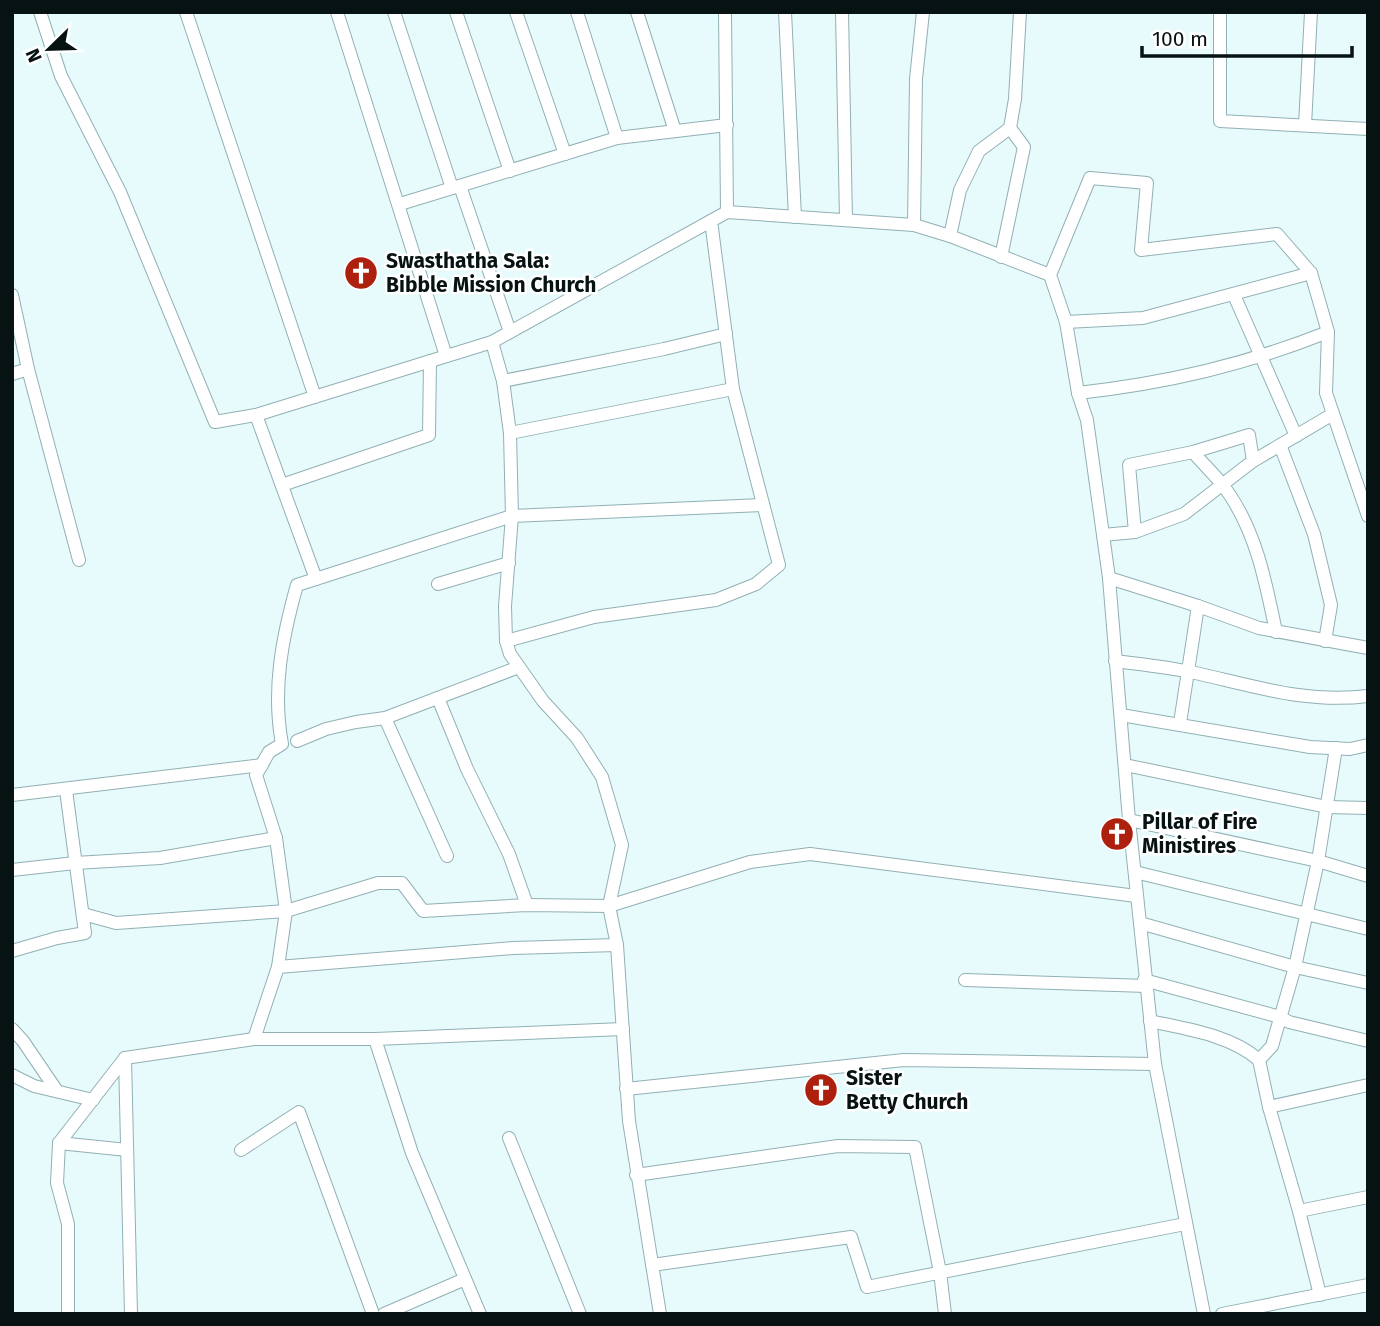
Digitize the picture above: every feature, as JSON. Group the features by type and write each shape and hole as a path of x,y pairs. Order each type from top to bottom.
{"street":[{"path":"40,12 61,76 120,192 215,422 256,415 492,342 727,212 914,225 1050,275"},
{"path":"186,12 315,397"},
{"path":"337,12 446,356"},
{"path":"394,12 510,332"},
{"path":"456,12 510,171"},
{"path":"516,12 565,154"},
{"path":"577,12 617,138"},
{"path":"637,12 675,131"},
{"path":"725,12 727,212"},
{"path":"785,12 795,217"},
{"path":"842,12 846,220"},
{"path":"914,225 916,79 923,12"},
{"path":"950,236 960,190 979,151 1010,128 1015,99 1020,12"},
{"path":"1220,12 1220,121 1368,129"},
{"path":"1305,125 1311,12"},
{"path":"400,204 617,138 727,125"},
{"path":"1001,257 1024,147 1010,128"},
{"path":"1205,1314 1155,1064 1136,896 1109,578 1087,420 1078,393 1066,322 1050,275 1090,178 1147,183 1141,250 1277,234 1311,273 1328,332 1326,393 1368,516"},
{"path":"506,640 594,617 716,600 756,584 779,565 733,389 711,221"},
{"path":"1066,322 1143,318 1311,273"},
{"path":"12,295 28,369 79,560"},
{"path":"1234,295 1296,436"},
{"path":"1078,393 1139,386 1235,366 1328,332"},
{"path":"503,381 726,334"},
{"path":"492,342 503,381 510,433 512,516 505,606 506,640 510,654 519,667 543,701 578,738 602,777 622,845 609,906 617,945 626,1089 636,1175 660,1314"},
{"path":"282,485 429,435 430,361"},
{"path":"12,374 28,369"},
{"path":"510,433 733,389"},
{"path":"1103,535 1135,531 1184,514 1254,461 1333,414"},
{"path":"256,415 316,579"},
{"path":"1135,531 1129,465 1193,452 1249,435 1254,461"},
{"path":"1280,445 1314,534 1331,606 1325,641"},
{"path":"1193,452 1222,485 1247,526 1264,575 1276,632"},
{"path":"254,1039 278,967 286,911 276,838 256,775 269,752 282,744 277,719 278,665 298,585 512,516 762,505"},
{"path":"438,584 509,563"},
{"path":"1109,578 1259,628 1368,648"},
{"path":"1180,723 1198,606"},
{"path":"1115,661 1188,671 1270,691 1337,700 1368,696"},
{"path":"297,741 336,727 385,718 519,667"},
{"path":"438,698 467,769 509,854 527,905"},
{"path":"1121,715 1310,747 1350,749 1368,745"},
{"path":"385,718 447,856"},
{"path":"1259,1060 1272,1046 1295,967 1318,861 1336,748"},
{"path":"12,795 262,765"},
{"path":"1125,765 1327,807 1368,808"},
{"path":"12,951 85,933 66,790"},
{"path":"1129,820 1318,861 1368,876"},
{"path":"12,870 160,858 276,838"},
{"path":"83,914 116,923 286,911 378,883 402,883 423,911 527,905 609,906 750,862 810,854 1136,896"},
{"path":"1135,872 1306,916 1368,929"},
{"path":"1140,923 1295,967 1368,982"},
{"path":"278,967 513,948 617,945"},
{"path":"965,979 1145,983 1368,1041"},
{"path":"1150,1021 1201,1033 1248,1050 1259,1060 1269,1107 1320,1295"},
{"path":"12,1029 57,1091"},
{"path":"68,1314 68,1224 57,1183 59,1143 125,1058 254,1039 375,1039 623,1029"},
{"path":"375,1039 412,1153 481,1314"},
{"path":"125,1058 131,1314"},
{"path":"626,1089 904,1060 1155,1064"},
{"path":"12,1075 34,1086 93,1100"},
{"path":"1269,1107 1368,1085"},
{"path":"241,1150 299,1112 373,1314"},
{"path":"509,1138 580,1314"},
{"path":"59,1143 127,1150"},
{"path":"636,1175 838,1146 915,1147 946,1314"},
{"path":"1299,1211 1368,1197"},
{"path":"652,1265 851,1237 867,1287 1185,1224"},
{"path":"384,1314 465,1279"},
{"path":"1222,1314 1368,1285"}],"place":[{"name":"Swasthatha Sala: Bibble Mission Church","path":"361,273"},
{"name":"Pillar of Fire Ministires","path":"1117,834"},
{"name":"Sister Betty Church","path":"821,1090"}]}
